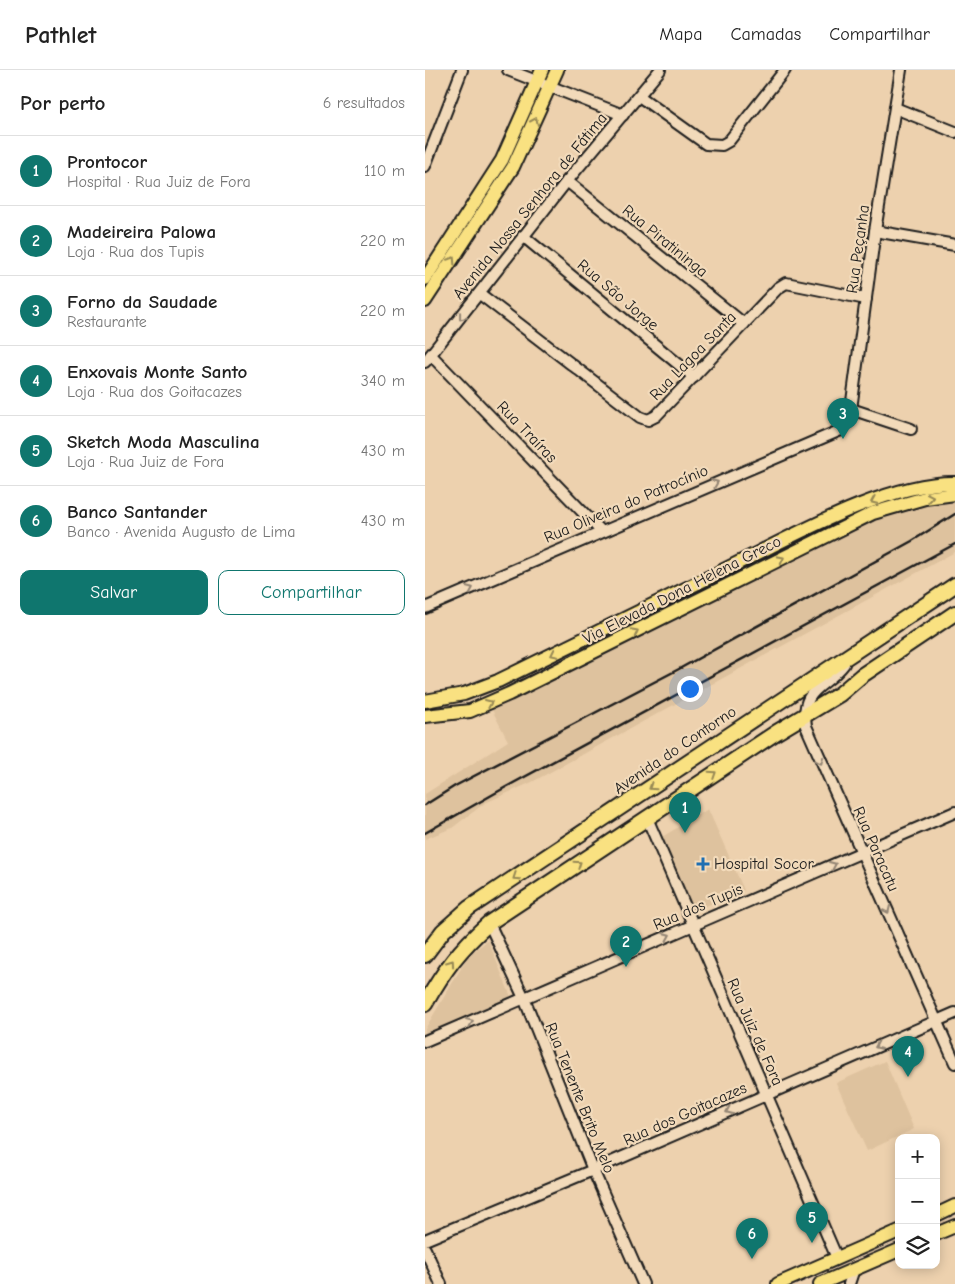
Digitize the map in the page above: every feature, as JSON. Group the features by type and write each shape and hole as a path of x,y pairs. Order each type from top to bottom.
{"highway":[{"name":"Avenida do Contorno","path":"425,955 443,931 469,908 955,585"},
{"path":"425,1004 461,948 489,923 647,818 840,694 861,676 955,613"}],"main road":[{"path":"425,301 513,167 557,70"},
{"path":"425,279 502,160 539,76"},
{"name":"Via Elevada Dona Helena Greco","path":"425,701 464,694 498,681 802,531 880,498 913,488 939,483 955,483"},
{"name":"Via Elevada Dona Helena Greco","path":"425,716 470,711 509,694 873,513 925,498 955,494"},
{"path":"840,694 862,682 955,618"},
{"path":"425,723 470,711"},
{"path":"940,1213 955,1206"},
{"path":"940,1232 955,1226"},
{"path":"777,1284 895,1233"},
{"path":"820,1284 895,1252"}],"street":[{"path":"425,166 461,70"},
{"path":"508,70 539,76 550,87 623,115"},
{"name":"Avenida Nossa Senhora de Fátima","path":"428,359 567,181 660,70"},
{"path":"639,96 706,144 722,145 729,141 785,70"},
{"name":"Rua Peçanha","path":"841,430 847,422 851,409 875,232 901,70"},
{"path":"895,108 955,132"},
{"path":"425,135 435,140"},
{"name":"Rua Piratininga","path":"567,181 744,324"},
{"path":"875,232 955,245"},
{"name":"Rua São Jorge","path":"523,236 694,377"},
{"name":"Rua Lagoa Santa","path":"480,294 644,420 652,419 656,416 786,283 866,299"},
{"name":"Rua Traíras","path":"428,359 601,531"},
{"path":"851,409 911,429"},
{"name":"Rua Oliveira do Patrocínio","path":"425,608 601,531 841,430"},
{"path":"805,715 806,702 811,693 843,666 847,656"},
{"name":"Rua Paracatu","path":"805,715 810,738 955,1063"},
{"name":"Rua dos Tupis","path":"425,1041 955,812"},
{"name":"Rua Juiz de Fora","path":"647,818 692,926 837,1258"},
{"name":"Rua Tenente Brito Melo","path":"489,923 524,998 593,1170 643,1284"},
{"name":"Rua dos Goitacazes","path":"425,1240 593,1170 955,1013"},
{"path":"425,1249 441,1284"},
{"path":"849,1284 853,1269"}],"shaded area":[{"path":"955,496 955,552 532,782 485,803 452,828 425,839 425,794 508,741 491,708 873,522 924,501"},
{"name":"Hospital Socor","path":"708,809 744,890 694,911 662,837"},
{"path":"488,940 511,997 425,1039 425,1029 469,955"},
{"path":"885,1061 914,1129 903,1134 895,1134 895,1138 867,1151 836,1083"}],"railway":[{"path":"425,805 455,786 679,669 912,541 955,514"},
{"path":"425,833 506,787 955,544"}],"place":[{"name":"Forno da Saudade","path":"843,439"},
{"name":"Prontocor","path":"685,833"},
{"name":"Hospital Socor","path":"703,864"},
{"name":"Madeireira Palowa","path":"626,967"},
{"name":"Enxovais Monte Santo","path":"908,1077"},
{"name":"Sketch Moda Masculina","path":"812,1243"},
{"name":"Banco Santander","path":"752,1259"}]}
